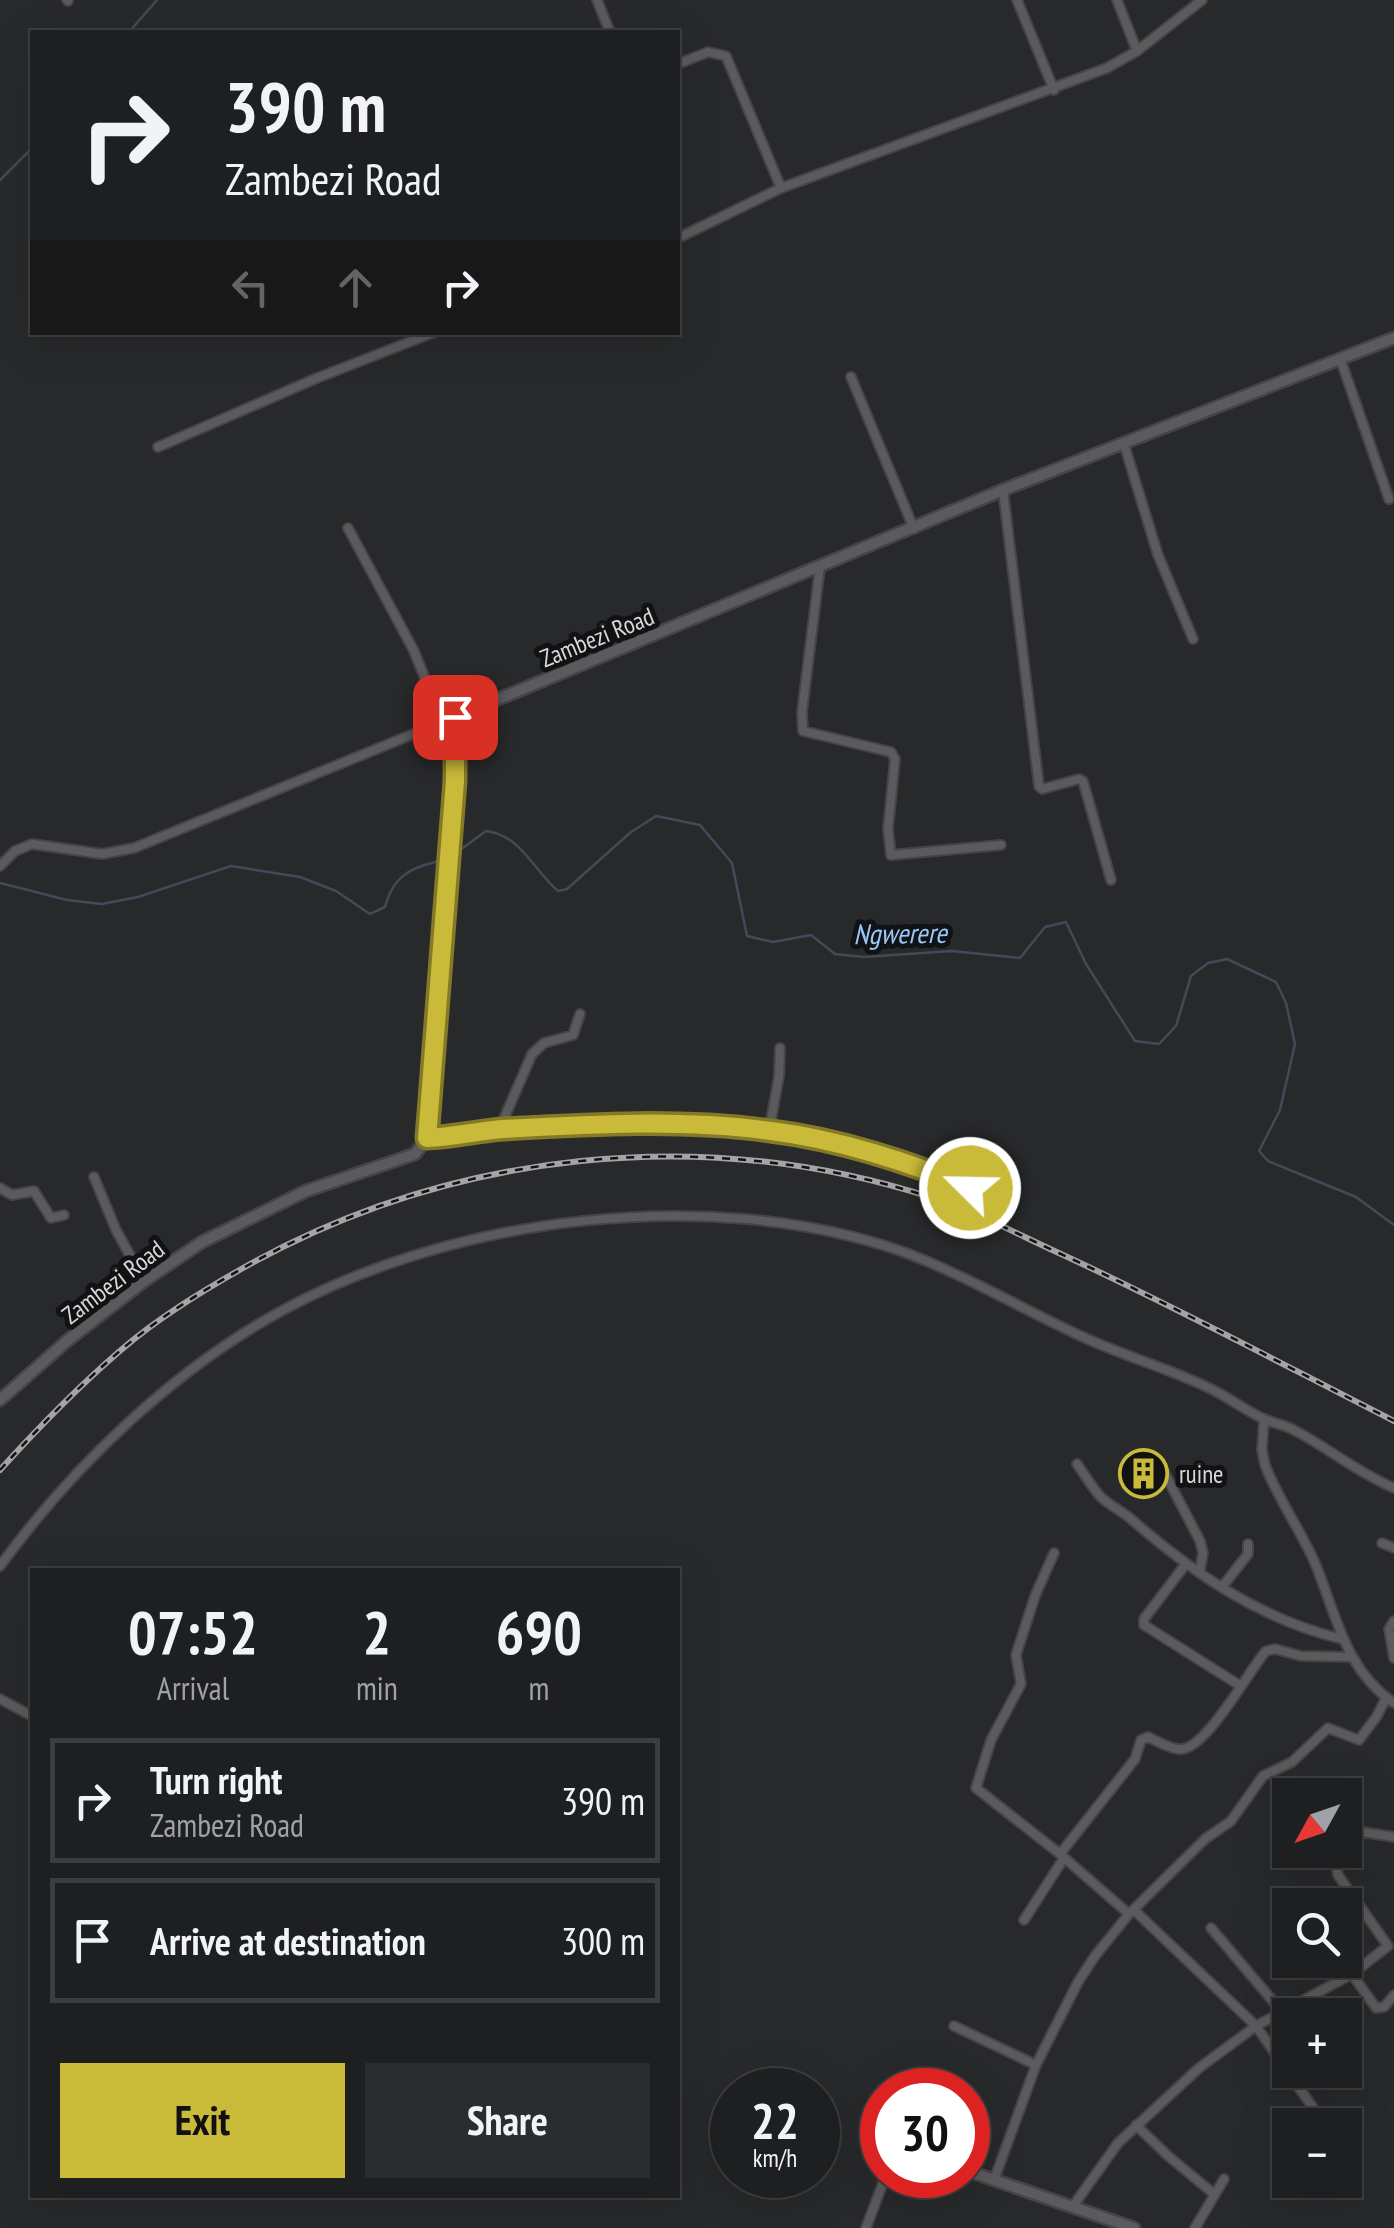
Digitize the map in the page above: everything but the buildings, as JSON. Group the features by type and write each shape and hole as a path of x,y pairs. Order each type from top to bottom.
{"main road":[{"name":"Zambezi Road","path":"455,717 1004,490 1394,338"},
{"path":"427,1138 455,781 455,717"},
{"name":"Zambezi Road","path":"0,1400 144,1280 202,1242 306,1191 415,1154 427,1138"},
{"path":"990,2179 1134,2228"}],"street":[{"path":"597,0 609,30"},
{"path":"1018,0 1054,90"},
{"path":"1117,0 1137,51"},
{"path":"680,237 781,188 1107,68 1137,51 1202,0"},
{"path":"680,63 708,52 726,56 781,188"},
{"path":"158,447 427,335"},
{"path":"1340,358 1389,499"},
{"path":"851,377 914,529"},
{"path":"1124,444 1158,554 1193,639"},
{"path":"1004,490 1039,786 1042,789 1082,779 1111,880"},
{"path":"348,528 414,651 442,720"},
{"path":"820,567 803,730 891,752 895,759 888,829 891,854 1000,845"},
{"path":"1,864 15,851 32,844 102,854 134,848 455,717"},
{"path":"499,1130 532,1054 544,1043 574,1035 580,1014"},
{"path":"766,1130 779,1076 780,1048"},
{"path":"427,1138 499,1130 680,1124 766,1130 910,1162 970,1188"},
{"path":"94,1176 116,1230 144,1280"},
{"path":"0,1188 12,1194 34,1192 51,1218 64,1215"},
{"path":"0,1566 57,1498 142,1412 196,1368 282,1311 394,1262 469,1241 565,1224 630,1218 720,1218 790,1224 846,1234 930,1263 1099,1344 1203,1385 1264,1419 1290,1428 1394,1488"},
{"path":"994,2180 1036,2065 1078,1982 1132,1912 1204,1839 1226,1827 1263,1776 1292,1762 1328,1728 1359,1740 1390,1701 1372,1686 1342,1639 1315,1563 1265,1465 1264,1419"},
{"path":"1077,1464 1102,1498 1185,1564 1274,1618 1342,1639"},
{"path":"1164,1472 1200,1541 1200,1570"},
{"path":"1382,1543 1394,1548"},
{"path":"1222,1587 1248,1554 1248,1544"},
{"path":"1054,1553 1034,1596 1016,1656 1020,1684 991,1740 976,1788 1132,1912 1256,2026 1313,2108"},
{"path":"1185,1564 1144,1624 1240,1686"},
{"path":"1394,1621 1389,1630 1394,1658"},
{"path":"1024,1920 1062,1856 1136,1760 1141,1740 1148,1736 1182,1750 1220,1718 1270,1649 1301,1656 1352,1657"},
{"path":"0,1698 30,1715"},
{"path":"1347,1888 1336,1864 1363,1832 1394,1838"},
{"path":"1362,1909 1388,1946 1362,1966"},
{"path":"1211,1928 1272,2000"},
{"path":"1310,1998 1345,1978"},
{"path":"1355,1978 1376,2008 1384,2007 1394,1995"},
{"path":"1073,2206 1136,2124 1199,2068 1272,2018"},
{"path":"954,2026 1036,2065"},
{"path":"1136,2124 1167,2156 1214,2194"},
{"path":"1195,2228 1224,2179"},
{"path":"866,2228 877,2198"}],"waterway":[{"path":"131,30 157,0"},
{"path":"0,180 30,150"},
{"name":"Ngwerere","path":"452,856 486,831 498,834 518,846 558,891 567,889 631,832 656,816 700,825 732,863 747,936 773,942 811,935 835,954 864,957 952,951 1020,958 1045,927 1066,922 1086,964 1135,1041 1159,1044 1176,1026 1191,976 1208,963 1227,959 1276,982 1286,1003 1295,1044 1280,1110 1259,1151 1268,1161 1356,1197 1394,1225"},
{"name":"Ngwerere","path":"0,883 67,900 102,904 138,897 231,866 300,877 336,891 370,914 385,907 393,887 406,874 445,860"}],"railway":[{"path":"0,1470 74,1393 150,1327 243,1268 324,1228 407,1197 493,1174 581,1161 669,1157 758,1161 846,1175 933,1198 998,1224 1145,1294 1394,1421"}],"place":[{"name":"ruine","path":"1144,1474"}],"route":[{"path":"455,717 455,781 427,1138 499,1130 630,1124 766,1130 910,1162 970,1188"}]}
